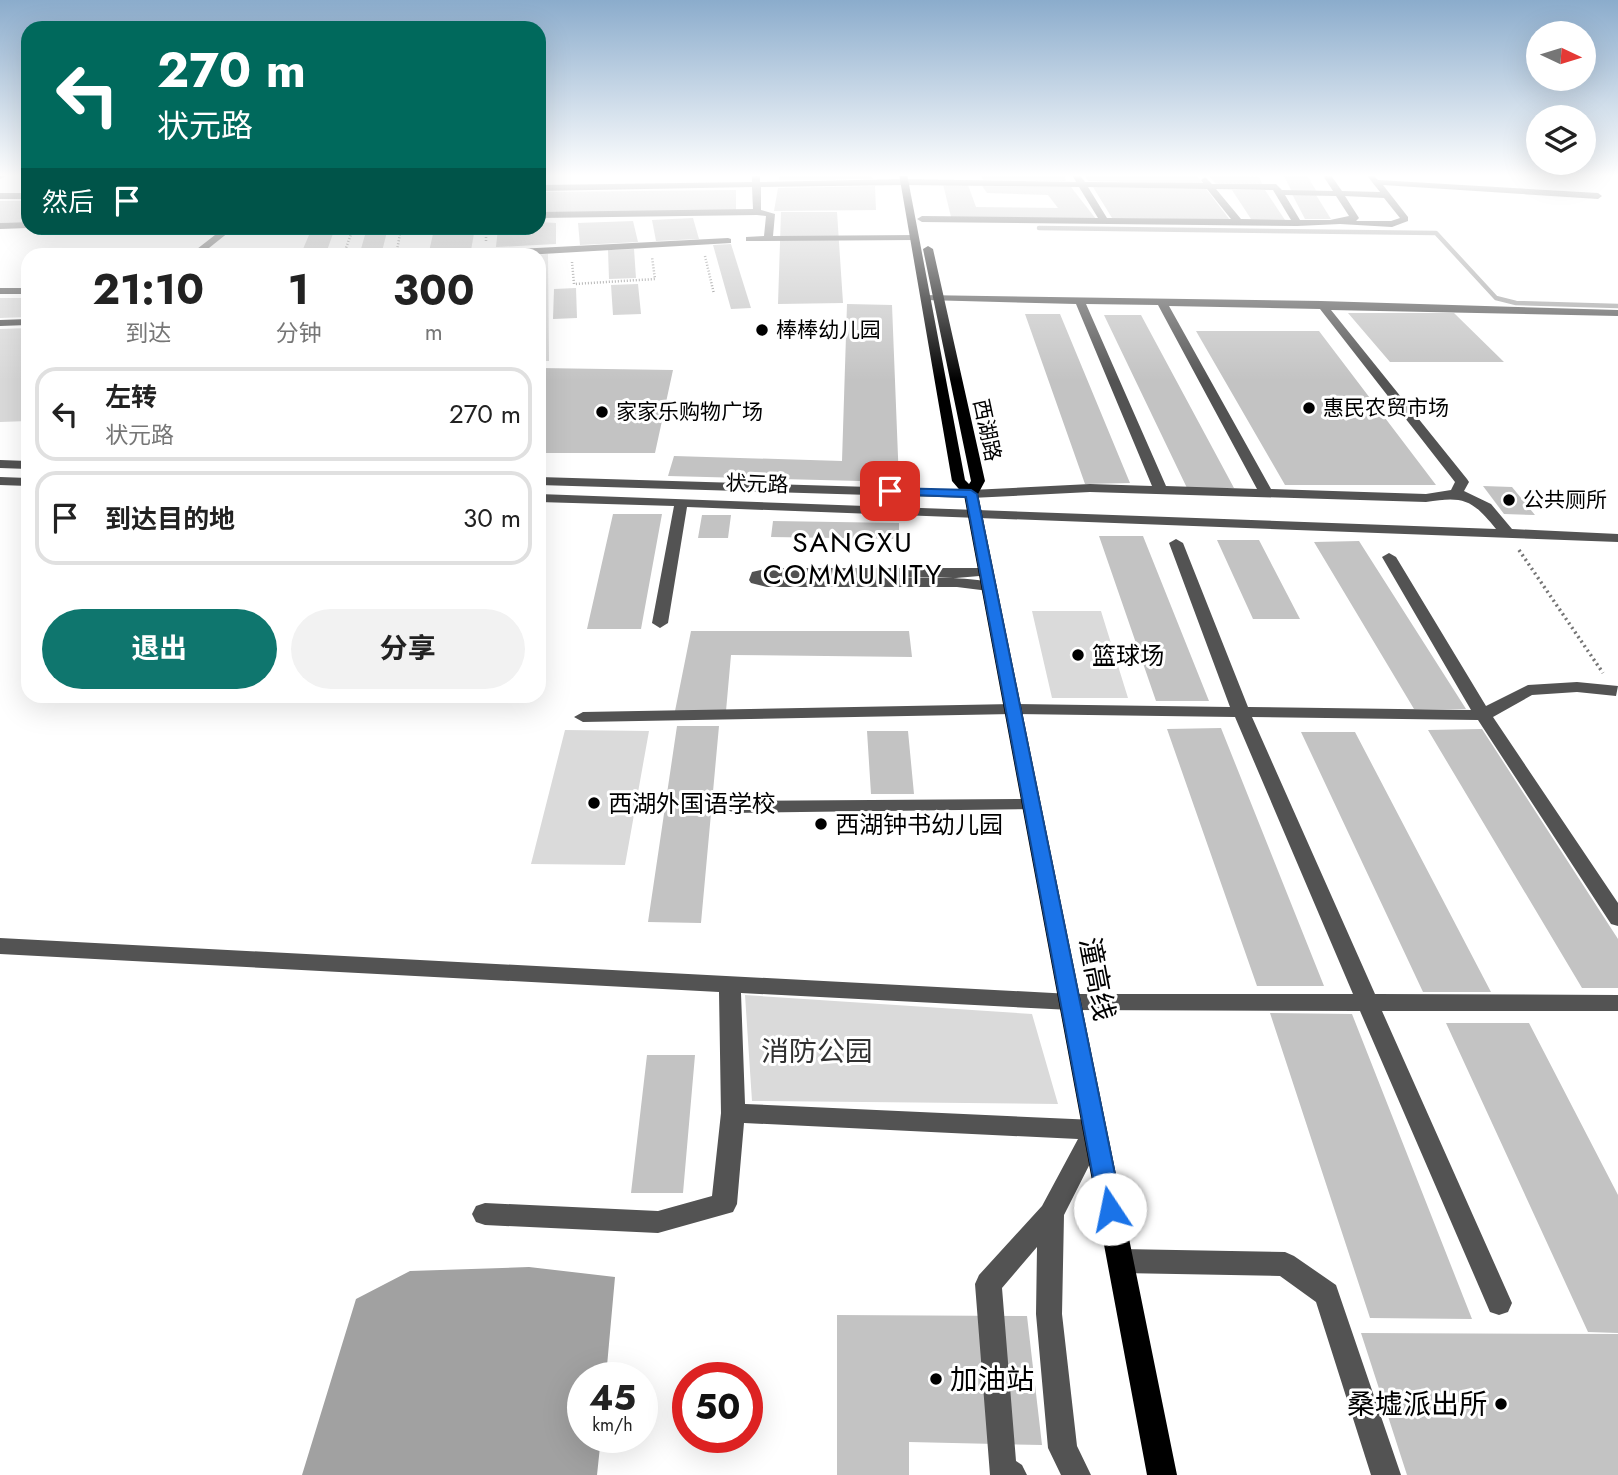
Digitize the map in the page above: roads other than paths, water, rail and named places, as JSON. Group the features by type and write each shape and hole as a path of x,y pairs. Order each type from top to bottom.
{"main road":[{"name":"西湖路","path":"916,243 959,481 973,503"},
{"name":"西湖路","path":"927,243 978,481 973,503"},
{"name":"潼高线","path":"973,503 1161,1475"}],"street":[{"path":"546,250 680,243"},
{"path":"0,291 21,291"},
{"path":"925,297 1321,304 1618,313"},
{"path":"1079,299 1161,491"},
{"path":"1161,301 1266,494"},
{"path":"1321,304 1462,482 1456,493"},
{"path":"0,323 21,322"},
{"path":"0,464 21,465"},
{"path":"0,481 21,482"},
{"name":"状元路","path":"546,481 973,503"},
{"path":"973,503 1090,488 1426,498 1456,493 1486,507 1508,534"},
{"name":"状元路","path":"546,498 681,503 973,503"},
{"path":"660,623 681,503"},
{"path":"973,503 1618,538"},
{"path":"1176,542 1241,712 1499,1303"},
{"path":"1389,557 1483,715 1618,919"},
{"path":"769,572 956,574 988,579 957,583 767,583 756,580 757,575 769,572"},
{"path":"583,717 1013,709 1483,715 1528,690 1577,687 1616,691"},
{"path":"733,807 1032,805"},
{"path":"0,946 1070,1002 1618,1003"},
{"path":"485,1214 658,1222 724,1204 733,1113 730,983"},
{"path":"733,1113 1095,1130 1051,1214 988,1284 1004,1473"},
{"path":"1051,1214 1049,1314 1063,1448 1076,1475"},
{"path":"1121,1261 1285,1264 1327,1294 1387,1475"}],"waterway":[{"path":"1445,243 1496,298 1516,303 1618,306"}],"place":[{"name":"棒棒幼儿园","path":"762,330"},
{"name":"惠民农贸市场","path":"1309,408"},
{"name":"家家乐购物广场","path":"602,412"},
{"name":"公共厕所","path":"1509,500"},
{"name":"篮球场","path":"1078,655"},
{"name":"西湖外国语学校","path":"594,803"},
{"name":"西湖钟书幼儿园","path":"821,824"},
{"name":"加油站","path":"936,1379"},
{"name":"桑墟派出所","path":"1501,1404"}],"district":[{"name":"SANGXU COMMUNITY","path":"853,558"}],"park label":[{"name":"消防公园","path":"817,1051"}]}
